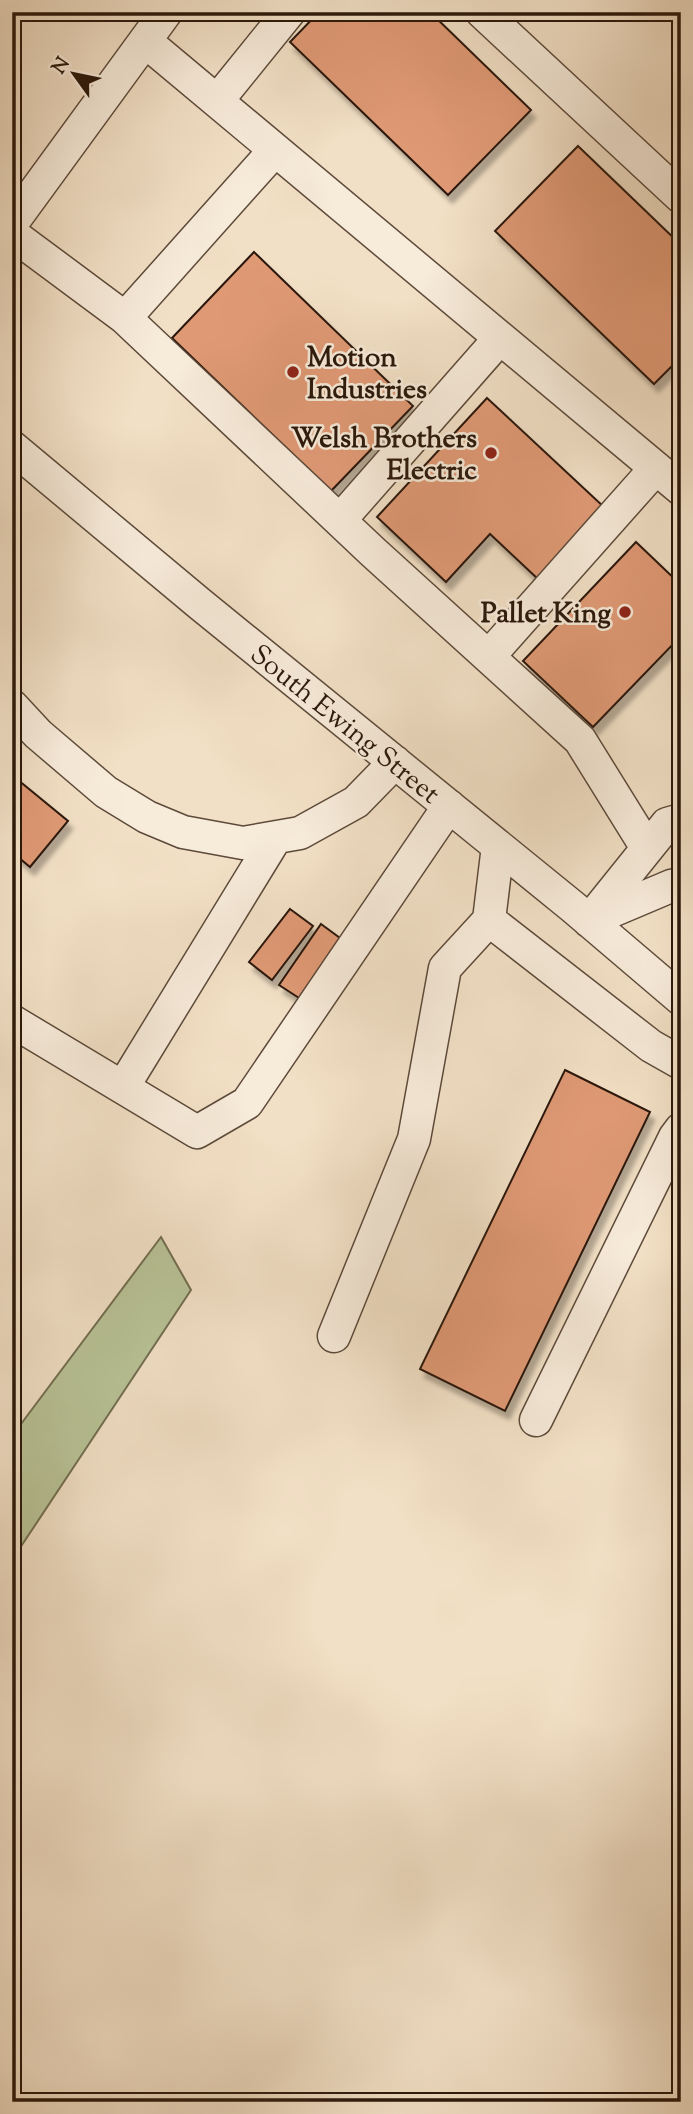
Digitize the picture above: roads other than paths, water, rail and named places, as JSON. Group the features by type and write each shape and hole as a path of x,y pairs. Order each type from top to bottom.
{"street":[{"path":"12,223 166,12"},
{"path":"217,101 289,12"},
{"path":"482,12 681,197"},
{"path":"145,41 681,489"},
{"path":"125,318 275,150"},
{"path":"12,234 125,318 580,740 647,848"},
{"path":"340,520 500,338"},
{"name":"South Ewing Street","path":"12,447 211,613 589,920 681,999"},
{"path":"489,656 656,468"},
{"path":"12,706 38,734 106,792 147,817 183,832 243,843 300,833 356,802 395,762"},
{"path":"12,1021 197,1132 247,1103 449,806"},
{"path":"589,920 676,816"},
{"path":"123,1087 276,837"},
{"path":"334,1336 414,1139 445,968 489,920 498,846"},
{"path":"589,920 681,884"},
{"path":"489,920 651,1046 681,1063"},
{"path":"536,1420 681,1129"}],"place":[{"name":"Motion Industries","path":"293,372"},
{"name":"Welsh Brothers Electric","path":"491,453"},
{"name":"Pallet King","path":"625,612"}]}
